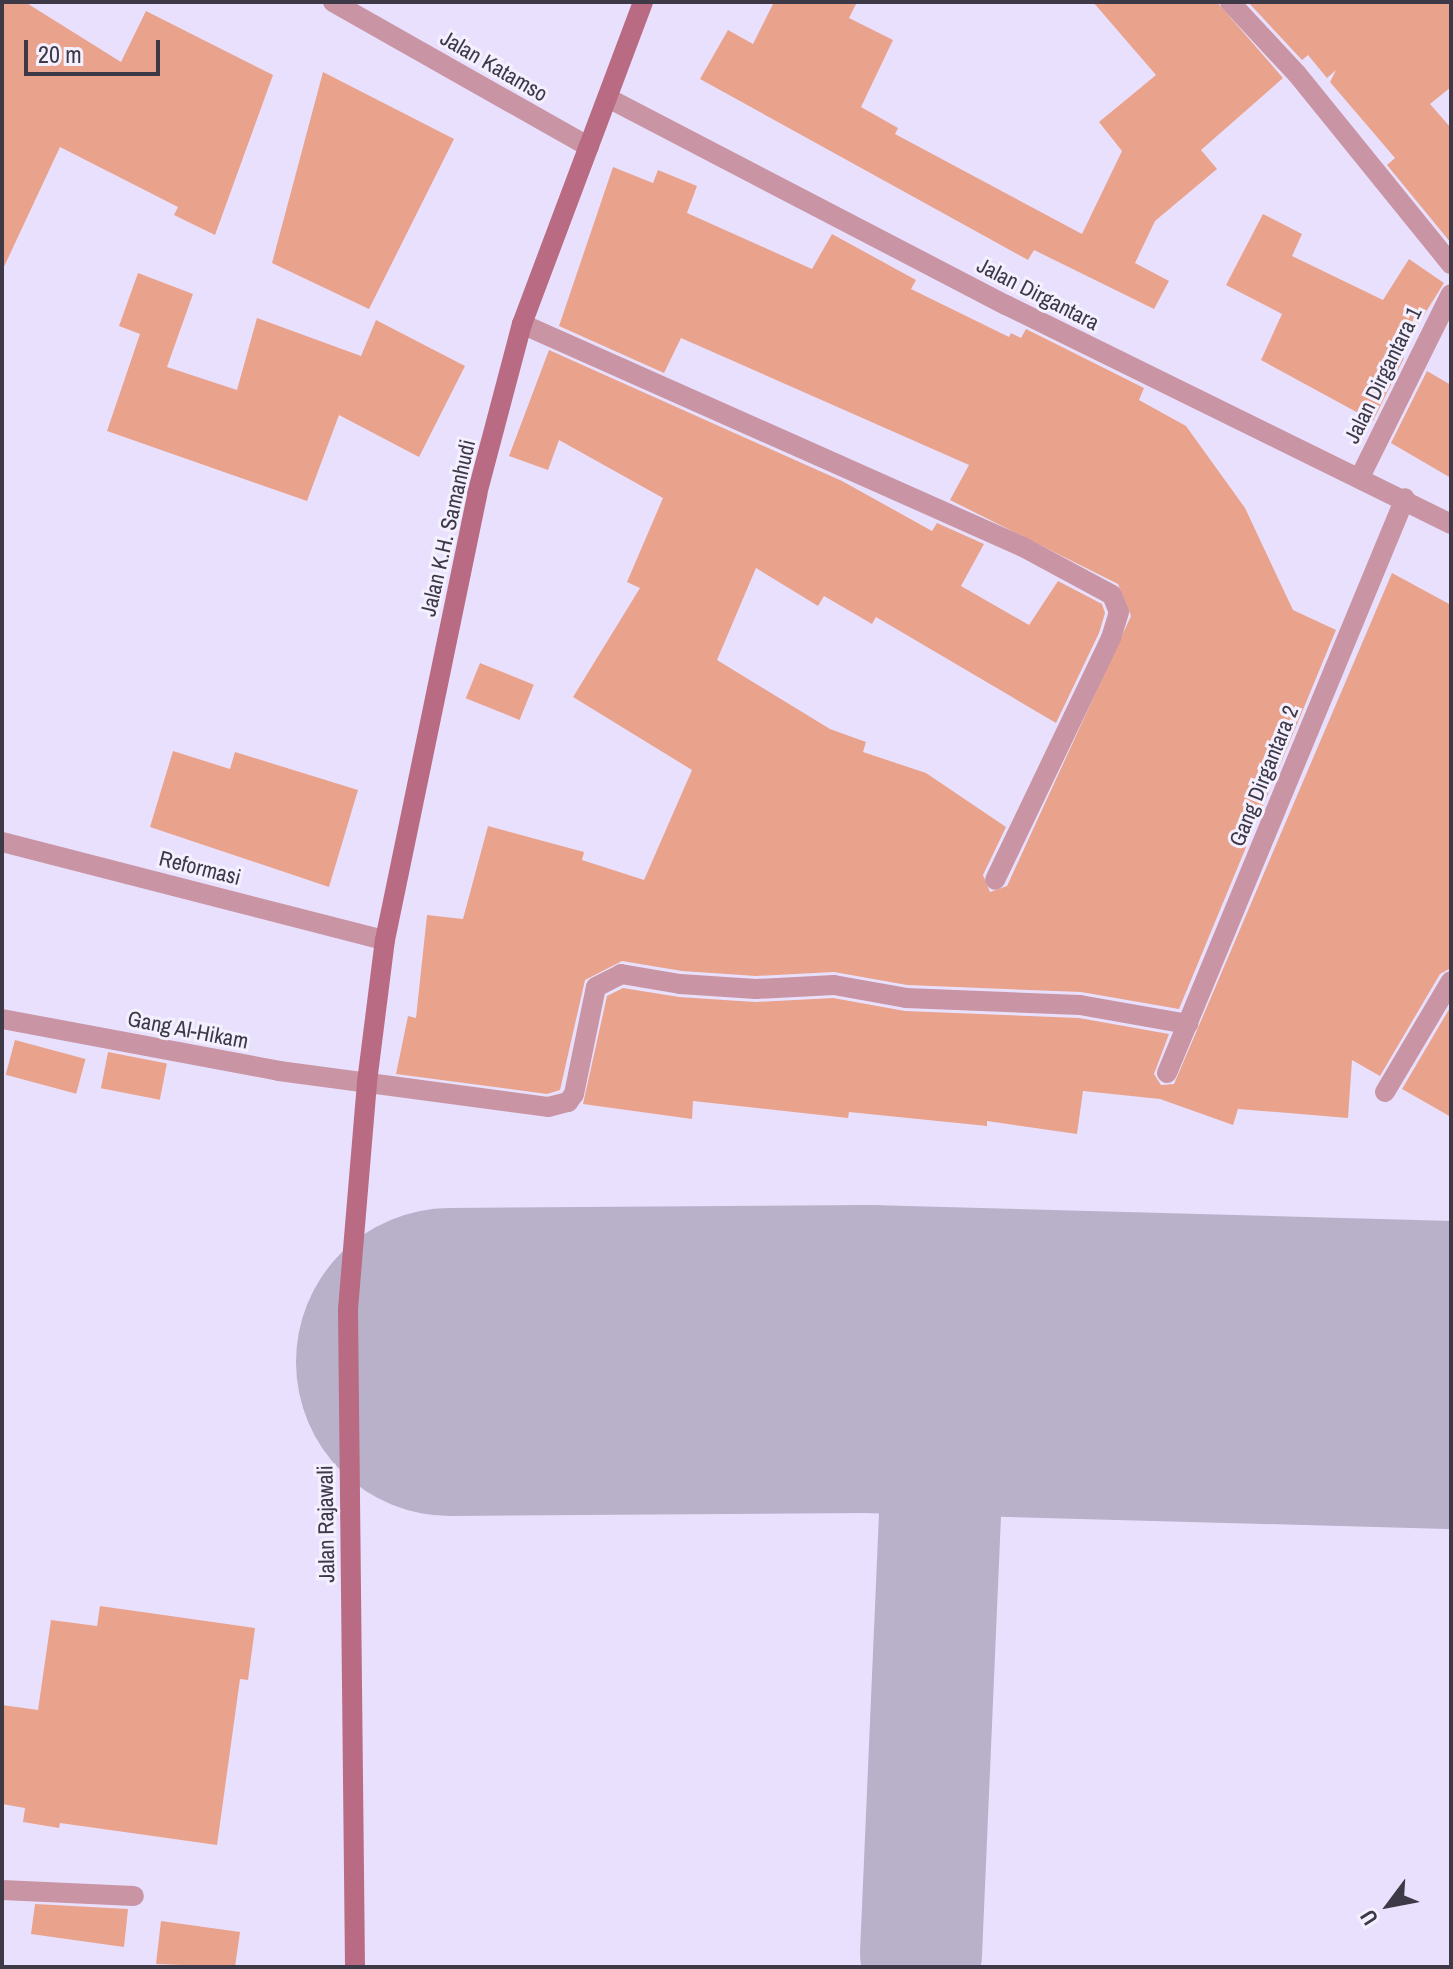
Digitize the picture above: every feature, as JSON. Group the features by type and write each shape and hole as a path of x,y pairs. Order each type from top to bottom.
{"street":[{"name":"Jalan Katamso","path":"333,2 589,147"},
{"name":"Jalan K.H. Samanhudi","path":"367,1082 385,940 477,494 522,324 643,2"},
{"path":"1230,2 1297,74 1451,264"},
{"name":"Jalan Dirgantara","path":"608,98 1006,305 1405,498 1451,524"},
{"name":"Jalan Dirgantara 1","path":"1360,477 1451,294"},
{"path":"522,324 1023,547 1112,595 1119,612 1111,638 995,880"},
{"name":"Gang Dirgantara 2","path":"1167,1073 1405,498"},
{"name":"Reformasi","path":"2,842 385,940"},
{"name":"Gang Al-Hikam","path":"2,1019 231,1063 558,1107 574,1094 596,987 621,974 680,984 756,989 834,985 906,998 1080,1005 1188,1024"},
{"path":"1385,1092 1451,981"},
{"name":"Jalan Rajawali","path":"355,1967 348,1309 367,1082"},
{"path":"2,1890 134,1896"}],"building":[{"path":"2,2 25,2 121,62 146,11 273,75 215,235 174,215 178,207 60,147 2,271"},
{"path":"774,2 857,2 849,18 893,40 861,107 898,128 895,134 1082,234 1122,151 1099,122 1156,75 1093,2 1217,2 1283,78 1201,150 1217,169 1155,221 1135,263 1169,281 1154,309 1034,250 1028,260 700,79 728,30 753,44"},
{"path":"1248,2 1451,2 1451,87 1430,104 1451,128 1451,243 1387,165 1395,158 1330,82 1336,70 1327,78 1308,55 1302,60"},
{"path":"323,72 454,139 369,309 272,263"},
{"path":"613,167 653,183 658,170 697,186 687,213 812,269 832,234 916,280 911,289 1009,337 1011,333 1021,338 1026,329 1144,388 1139,400 1186,426 1245,508 1293,610 1336,630 1179,1009 1081,992 907,985 834,972 756,976 682,971 622,961 585,980 560,1090 547,1094 396,1074 408,1016 416,1018 427,915 463,919 488,826 584,852 582,860 644,880 692,770 573,697 640,588 627,582 663,498 559,440 548,470 509,456 549,350 842,481 932,531 937,523 984,544 961,586 1029,625 1058,581 1102,604 1105,613 1099,633 1056,723 876,617 872,624 824,596 818,606 756,568 717,660 830,729 866,742 863,752 926,773 1006,827 983,875 990,892 1007,886 1131,616 1118,584 950,500 969,465 681,338 664,373 559,326"},
{"path":"1263,214 1302,234 1292,256 1383,300 1409,259 1444,283 1399,355 1404,358 1373,421 1261,360 1282,314 1226,285"},
{"path":"138,273 193,294 167,367 237,390 257,318 361,356 376,320 465,366 419,457 339,415 307,501 107,431 140,334 119,326"},
{"path":"1427,371 1451,385 1451,478 1391,443"},
{"path":"1392,573 1451,605 1451,968 1440,974 1380,1076 1352,1060 1348,1118 1238,1109 1233,1125 1160,1099 1083,1091 1077,1134 987,1121 987,1126 849,1112 848,1118 693,1101 692,1119 583,1104 607,996 623,988 679,997 755,1002 833,998 905,1011 1079,1018 1169,1034 1154,1074 1161,1085 1174,1084"},
{"path":"480,663 534,685 520,720 466,698"},
{"path":"173,751 230,769 235,752 358,790 329,887 150,827"},
{"path":"1451,1006 1451,1117 1402,1089"},
{"path":"15,1040 86,1059 76,1094 6,1075"},
{"path":"108,1052 167,1063 160,1100 101,1088"},
{"path":"100,1606 255,1628 248,1680 240,1679 217,1845 60,1823 59,1828 23,1822 25,1808 2,1804 2,1705 38,1710 51,1620 97,1626"},
{"path":"35,1904 128,1909 124,1947 31,1934"},
{"path":"161,1921 240,1932 235,1967 156,1964"}],"taxiway":[{"path":"867,1359 920,1394 936,1418 943,1446"},
{"path":"921,1954 943,1446 959,1412 987,1381 1018,1363"}],"runway":[{"path":"450,1362 867,1359 1451,1375"}]}
